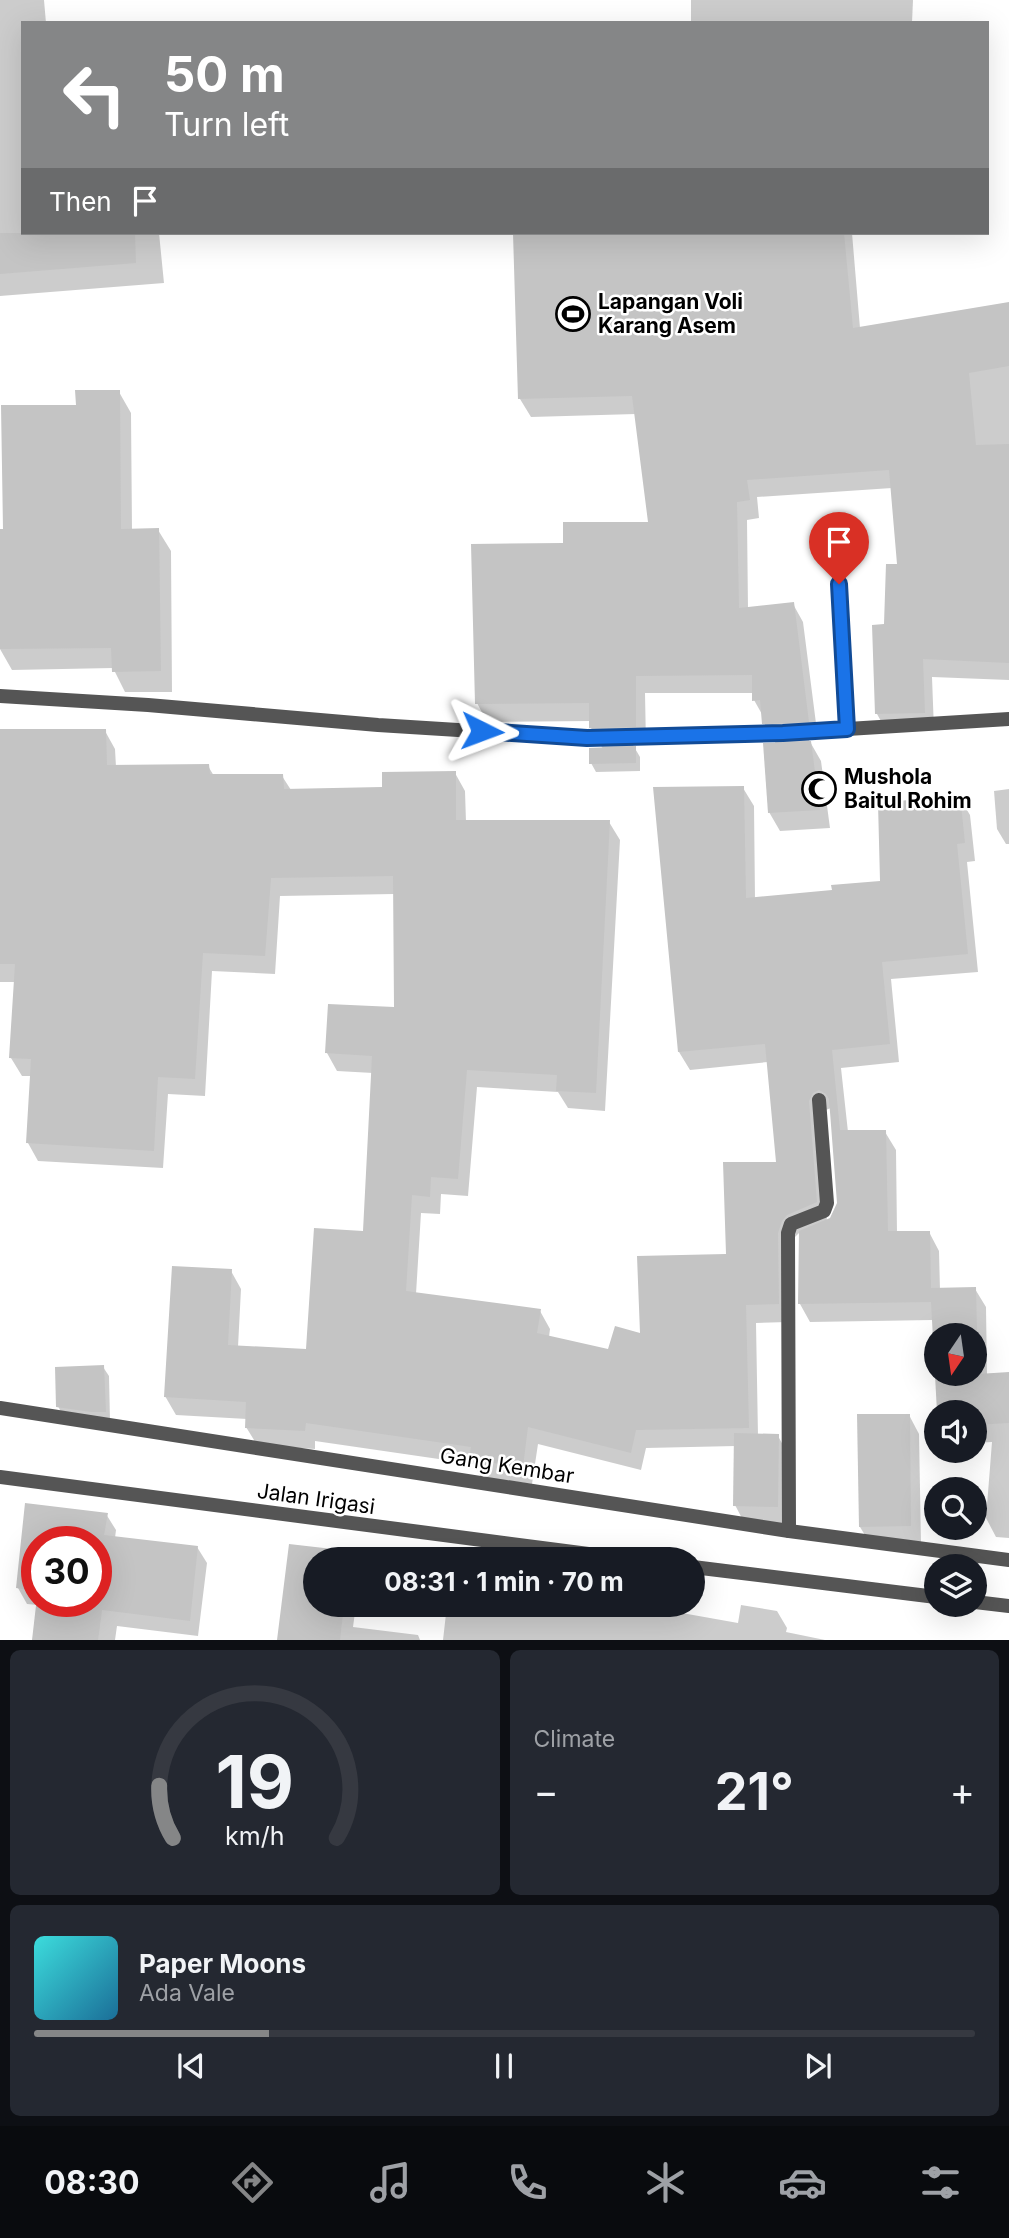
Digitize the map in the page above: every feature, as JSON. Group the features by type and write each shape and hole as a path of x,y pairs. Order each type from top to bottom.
{"street":[{"path":"839,584 847,729"},
{"path":"0,696 587,738 783,733 1009,719"},
{"path":"789,1531 788,1233 791,1224 826,1208 819,1100"},
{"name":"Gang Kembar","path":"0,1408 789,1531 1009,1560"},
{"name":"Jalan Irigasi","path":"0,1477 535,1547"},
{"path":"705,1568 924,1596"},
{"path":"987,1603 1009,1606"}],"building":[{"path":"0,233 135,235 136,263 0,274"},
{"path":"513,235 844,235 853,328 1009,302 1009,366 969,373 976,445 1009,444 1009,663 923,659 925,713 875,714 872,625 884,624 886,564 897,564 889,470 747,480 750,500 737,502 739,608 794,602 809,722 762,724 760,700 752,701 752,675 636,676 636,727 589,728 589,703 475,704 471,544 563,543 563,522 648,522 632,396 518,399"},
{"path":"75,390 120,390 121,529 159,528 161,671 112,672 111,648 0,649 0,529 3,529 1,405 76,405"},
{"path":"0,729 106,729 107,765 209,764 210,774 283,774 284,789 382,787 382,772 456,771 456,820 610,820 596,1093 556,1091 557,1075 467,1070 458,1179 431,1177 430,1197 412,1195 406,1291 541,1309 537,1333 608,1349 615,1326 640,1333 637,1256 726,1254 723,1162 776,1162 765,1044 678,1052 653,787 744,786 746,898 832,890 831,885 880,881 878,803 960,795 965,843 957,844 968,954 882,962 890,1044 832,1050 840,1130 886,1130 888,1231 930,1231 931,1288 976,1287 977,1323 932,1323 931,1302 798,1304 799,1231 830,1218 837,1203 829,1099 819,1090 813,1093 809,1101 817,1202 787,1215 782,1221 778,1233 779,1304 746,1305 749,1428 636,1430 631,1453 528,1427 523,1467 469,1460 471,1447 306,1423 305,1431 245,1428 246,1402 164,1397 172,1266 232,1269 228,1345 306,1349 314,1228 363,1231 372,1056 325,1053 328,1004 394,1007 393,876 271,878 265,956 203,953 195,1079 158,1077 154,1151 26,1143 31,1059 9,1058 15,964 0,964"},
{"path":"811,741 820,810 768,813 763,743"},
{"path":"636,746 636,763 589,764 589,748"},
{"path":"104,1365 106,1412 56,1407 55,1367"},
{"path":"1009,1372 1009,1423 987,1424 987,1400 936,1400 936,1386 987,1386 987,1373"},
{"path":"857,1414 910,1414 911,1526 859,1527"},
{"path":"734,1433 779,1434 778,1507 733,1506"},
{"path":"25,1503 108,1513 106,1526 23,1526"},
{"path":"112,1536 198,1546 190,1621 112,1611"},
{"path":"21,1541 21,1589 16,1588"},
{"path":"289,1544 315,1547 303,1547 303,1617 343,1617 340,1640 277,1640"},
{"path":"35,1617 101,1617 98,1640 32,1640"}],"place":[{"name":"Lapangan Voli Karang Asem","path":"573,314"},
{"name":"Mushola Baitul Rohim","path":"819,789"}],"route":[{"path":"482,731 587,738 847,729 839,584"}]}
